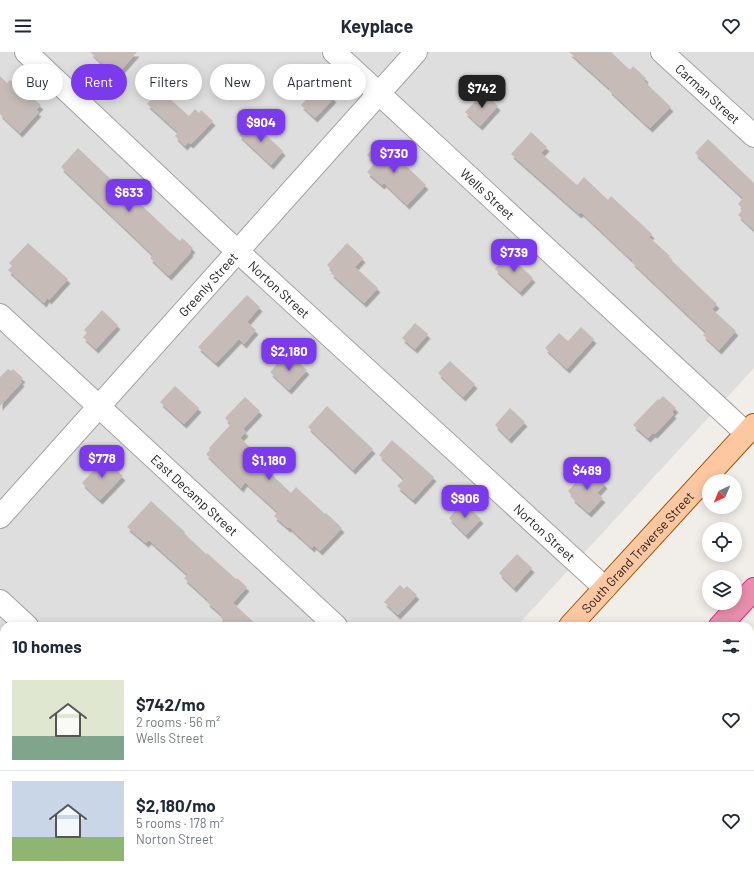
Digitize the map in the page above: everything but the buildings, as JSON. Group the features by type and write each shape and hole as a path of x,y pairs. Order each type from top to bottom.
{"highway":[{"path":"724,622 754,588"}],"main road":[{"name":"South Grand Traverse Street","path":"574,622 750,429"}],"street":[{"name":"Norton Street","path":"26,52 239,251 605,588"},
{"name":"Wells Street","path":"334,52 750,429"},
{"name":"Greenly Street","path":"0,517 416,52"},
{"name":"Carman Street","path":"662,52 754,136"},
{"name":"East Decamp Street","path":"0,315 332,622"},
{"path":"0,601 23,622"}],"shaded area":[{"path":"0,52 754,52 754,368 521,622 0,622"}]}
